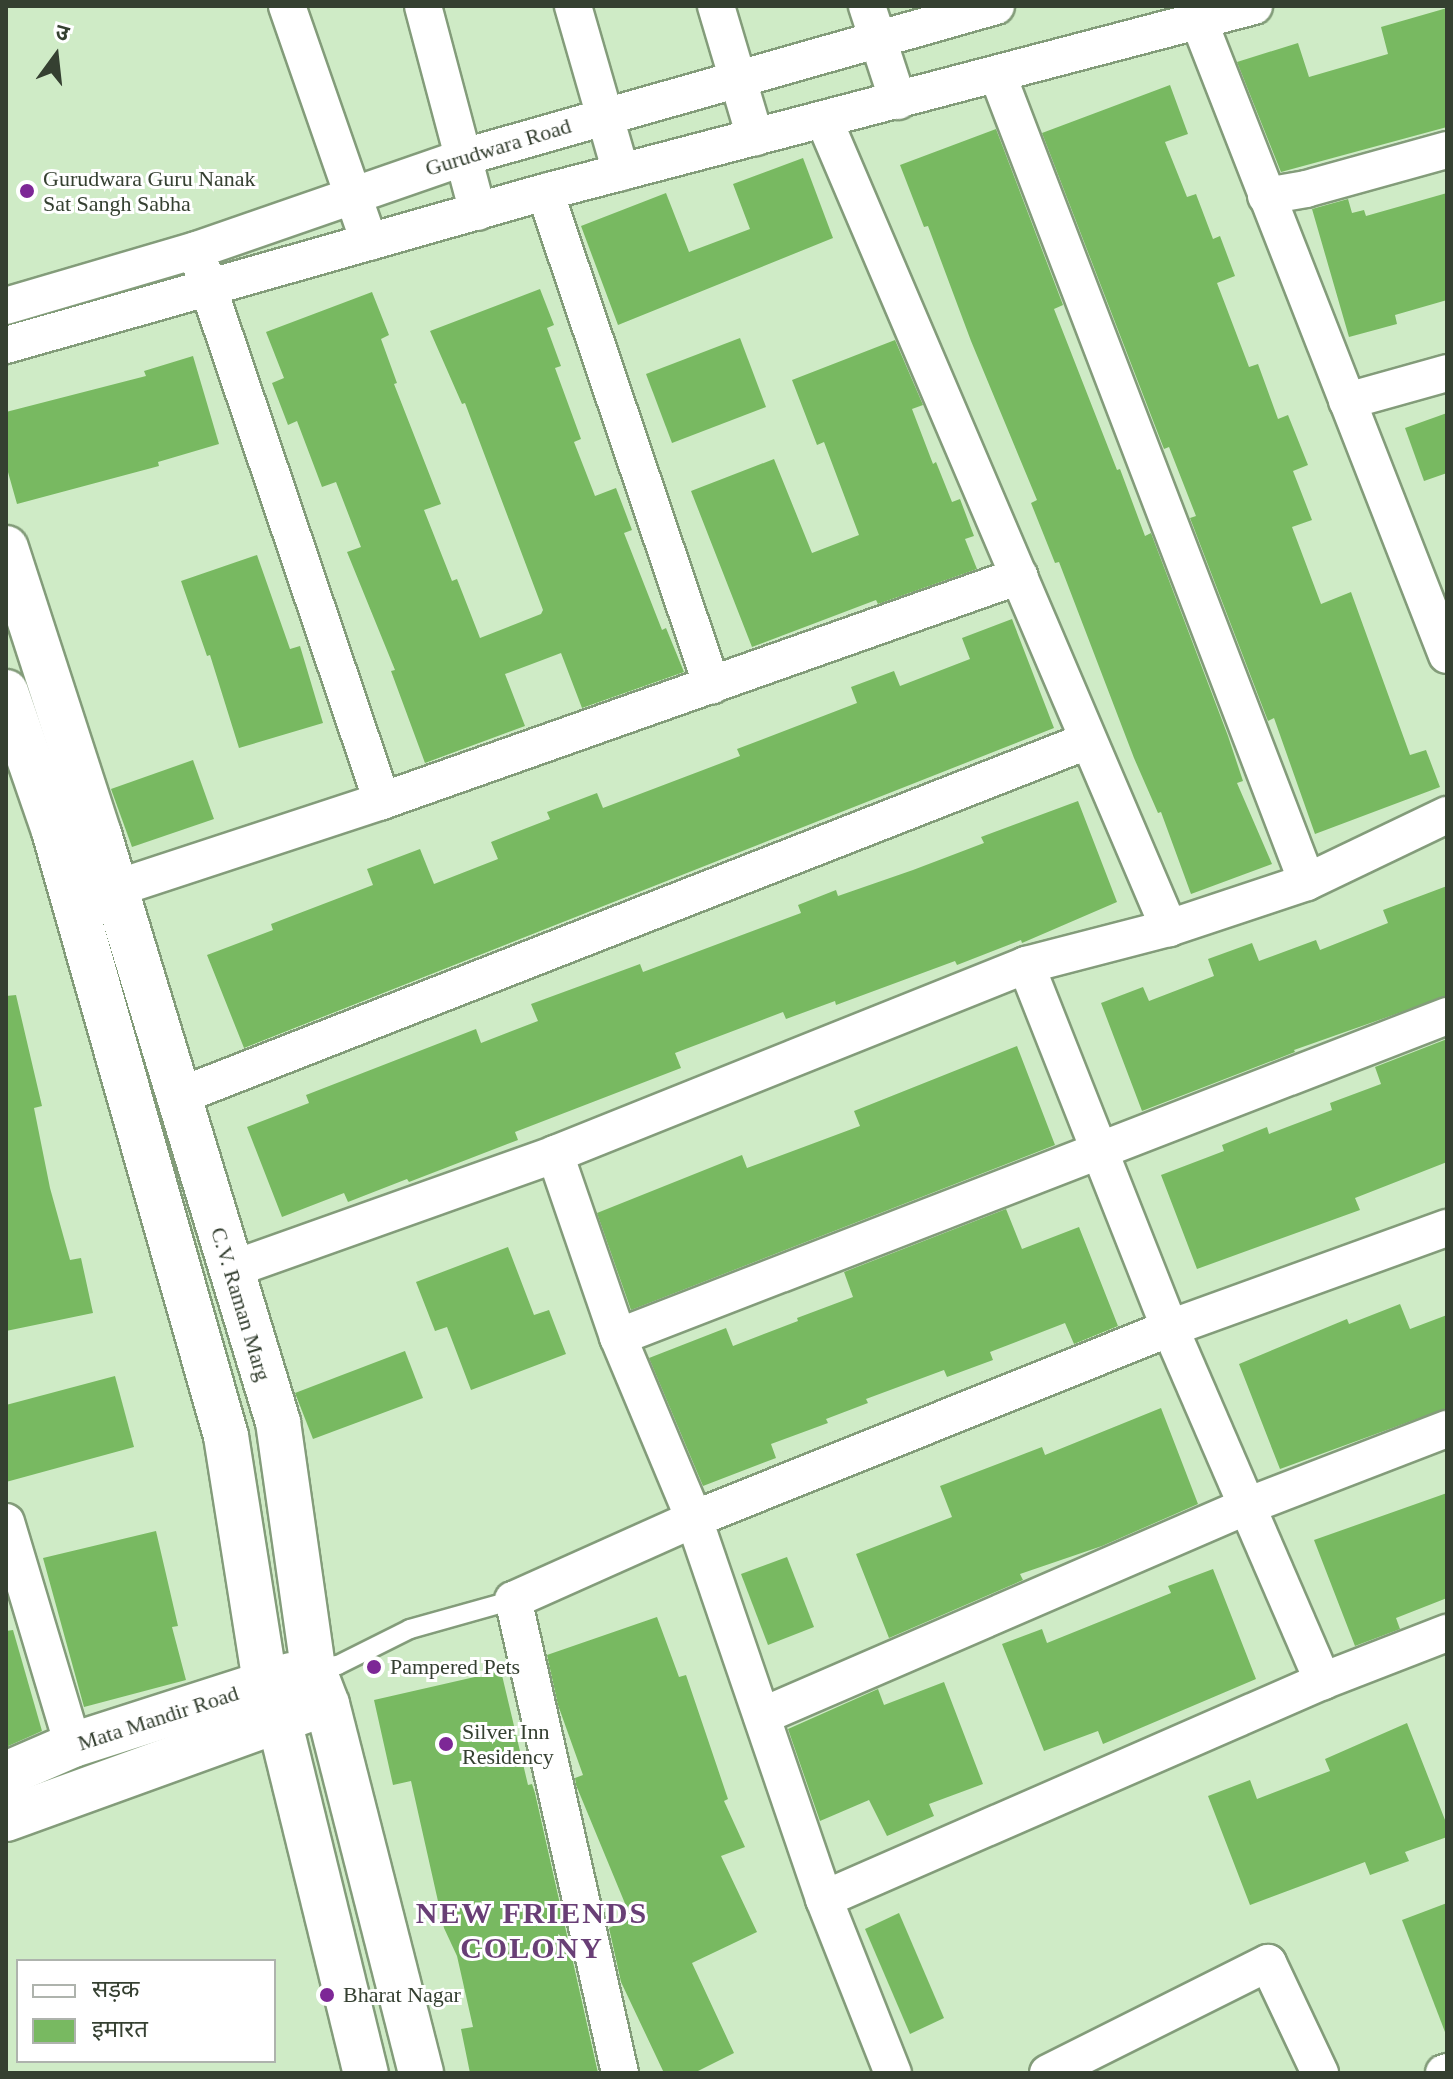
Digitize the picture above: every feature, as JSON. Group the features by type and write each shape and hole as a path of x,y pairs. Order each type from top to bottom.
{"main road":[{"name":"C.V. Raman Marg","path":"6,548 278,1422 320,1686 421,2073"},
{"path":"6,695 54,831 226,1436 272,1702 366,2073"},
{"path":"6,1819 272,1702 320,1686"},
{"name":"Mata Mandir Road","path":"6,1774 73,1745 272,1702"}],"street":[{"path":"287,6 369,242"},
{"path":"423,6 478,212"},
{"path":"573,6 621,172"},
{"path":"716,6 755,137"},
{"name":"Gurudwara Road","path":"6,306 196,250 350,194 464,157 604,114 738,79 872,22 996,6"},
{"path":"6,345 545,192 998,76 1195,14 1254,6"},
{"path":"1195,14 1447,655"},
{"path":"872,22 898,101"},
{"path":"998,76 1307,882"},
{"path":"824,120 1169,928"},
{"path":"1266,196 1447,150"},
{"path":"545,192 712,686"},
{"path":"196,250 382,801"},
{"path":"1347,401 1447,373"},
{"path":"114,889 382,801 1019,576"},
{"path":"177,1097 1087,741"},
{"path":"230,1270 555,1154 1026,965 1169,928 1307,882 1447,815"},
{"path":"1026,965 1170,1328 1323,1681"},
{"path":"618,1337 1447,1016"},
{"path":"555,1154 618,1337 694,1519 824,1899 893,2073"},
{"path":"620,2073 513,1600 694,1519 1170,1328 1447,1228"},
{"path":"762,1716 1247,1506 1447,1429"},
{"path":"6,1522 73,1745"},
{"path":"824,1899 1323,1681 1447,1634"},
{"path":"1048,2073 1268,1963 1320,2073"}],"lane":[{"path":"320,1686 338,1665 410,1629 513,1600"}],"building":[{"path":"1447,8 1447,127 1281,172 1237,62 1298,43 1309,77 1388,54 1381,27"},
{"path":"1170,85 1188,134 1165,142 1187,197 1196,194 1213,239 1220,236 1235,276 1217,283 1249,367 1258,364 1278,419 1288,415 1308,465 1293,471 1312,520 1292,527 1321,604 1351,592 1410,755 1426,750 1440,787 1315,834 1274,718 1268,721 1190,518 1196,516 1169,447 1164,449 1042,133"},
{"path":"996,129 1063,305 1054,309 1145,536 1151,533 1228,736 1243,781 1237,783 1272,864 1191,894 1161,812 1158,813 1134,758 1059,562 1055,563 1031,503 1037,500 971,341 928,226 924,227 900,165"},
{"path":"803,158 833,238 618,325 581,226 666,193 689,252 750,229 733,184"},
{"path":"1447,193 1447,300 1395,315 1397,324 1349,337 1312,209 1348,199 1352,213 1364,210 1366,216"},
{"path":"540,289 554,325 547,328 561,366 555,368 581,439 574,442 595,496 616,488 632,530 624,533 662,630 666,628 684,672 582,708 561,653 505,674 525,726 425,763 391,671 395,670 347,552 361,547 336,482 322,487 297,421 288,425 272,383 284,378 266,332 372,292 389,335 381,339 397,383 394,384 441,504 424,510 452,581 457,579 480,638 541,614 543,610 465,403 462,404 430,331"},
{"path":"740,338 766,407 672,443 646,374"},
{"path":"895,340 923,405 912,409 933,464 936,462 952,502 960,499 974,536 965,539 977,569 878,604 876,600 752,647 691,491 774,459 812,553 859,535 824,442 817,445 792,380"},
{"path":"193,356 219,444 158,462 159,466 17,504 6,465 6,412 146,376 144,371"},
{"path":"1447,413 1447,473 1424,481 1405,428"},
{"path":"257,555 290,649 300,646 323,723 239,748 210,655 207,656 181,581"},
{"path":"1012,619 1054,728 244,1048 207,955 273,930 271,924 373,885 367,869 420,849 434,884 498,859 491,842 550,819 547,812 597,793 603,808 740,756 737,749 857,703 851,687 894,671 900,686 970,659 962,638"},
{"path":"193,760 214,819 132,847 111,789"},
{"path":"1078,801 1117,902 1022,943 1021,940 957,965 955,961 836,1005 835,1001 786,1019 783,1012 675,1053 681,1068 515,1132 518,1140 348,1202 344,1193 282,1217 247,1127 309,1103 306,1095 476,1029 481,1043 538,1021 531,1004 640,964 643,972 801,913 798,905 836,890 838,896 913,870 984,843 981,837"},
{"path":"1447,886 1447,996 1294,1050 1142,1111 1101,1003 1143,987 1149,1001 1214,976 1208,959 1252,943 1259,961 1316,940 1320,950 1388,923 1383,910"},
{"path":"16,995 42,1106 34,1108 50,1188 70,1260 81,1258 93,1313 6,1331 6,996"},
{"path":"1447,1039 1447,1162 1355,1198 1360,1210 1197,1269 1161,1175 1224,1151 1222,1145 1267,1127 1269,1134 1332,1110 1330,1103 1381,1084 1375,1067"},
{"path":"1017,1046 1055,1145 631,1310 597,1213 742,1155 747,1168 860,1126 854,1111"},
{"path":"1006,1209 1022,1249 1079,1227 1118,1326 1074,1344 1065,1323 990,1352 993,1360 947,1377 944,1370 866,1399 868,1403 826,1419 828,1423 771,1444 776,1458 703,1486 649,1358 726,1328 733,1346 798,1321 797,1318 853,1297 844,1272"},
{"path":"508,1247 534,1315 549,1310 566,1354 471,1390 447,1327 435,1331 416,1282"},
{"path":"1400,1304 1410,1329 1447,1315 1447,1408 1280,1469 1239,1364 1347,1319 1349,1324"},
{"path":"405,1351 423,1398 313,1439 295,1393"},
{"path":"115,1376 134,1447 6,1482 6,1405"},
{"path":"1161,1408 1198,1504 1102,1546 1020,1574 1023,1580 889,1638 856,1554 952,1517 940,1486 1042,1447 1045,1455"},
{"path":"1447,1493 1447,1598 1396,1618 1400,1629 1355,1646 1314,1540"},
{"path":"156,1531 178,1626 172,1627 186,1680 84,1707 43,1558"},
{"path":"787,1557 814,1627 768,1645 741,1574"},
{"path":"1213,1569 1256,1679 1103,1744 1098,1731 1044,1751 1002,1644 1042,1629 1047,1643 1171,1593 1168,1586"},
{"path":"657,1617 679,1677 686,1675 728,1799 724,1801 745,1847 721,1856 757,1932 692,1963 734,2053 694,2073 664,2073 621,1982 609,1928 631,1918 576,1785 575,1778 583,1775 558,1705 547,1655"},
{"path":"13,1630 42,1731 6,1747 6,1631"},
{"path":"501,1671 528,1785 532,1784 535,1793 598,2073 470,2073 461,2029 473,2027 457,1956 444,1928 411,1781 393,1785 374,1700"},
{"path":"944,1682 983,1784 929,1804 934,1816 887,1836 869,1800 820,1821 788,1729 878,1689 884,1705"},
{"path":"1407,1723 1447,1825 1447,1837 1405,1852 1409,1861 1370,1875 1365,1862 1250,1905 1208,1796 1250,1780 1257,1799 1330,1771 1325,1759"},
{"path":"1447,1903 1447,2032 1445,2032 1402,1920"},
{"path":"899,1913 944,2018 910,2034 865,1929"}],"place":[{"name":"Gurudwara Guru Nanak Sat Sangh Sabha","path":"27,191"},
{"name":"Pampered Pets","path":"374,1667"},
{"name":"Silver Inn Residency","path":"446,1744"},
{"name":"Bharat Nagar","path":"327,1995"}],"district":[{"name":"NEW FRIENDS COLONY","path":"532,1930"}]}
